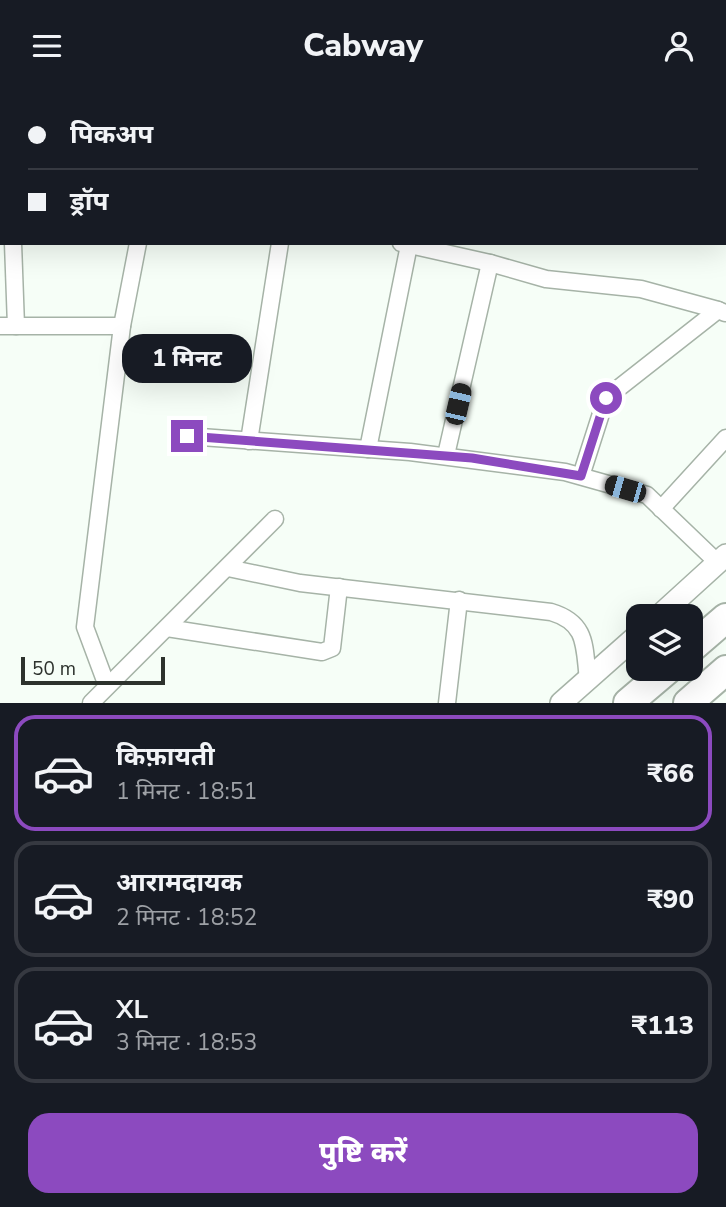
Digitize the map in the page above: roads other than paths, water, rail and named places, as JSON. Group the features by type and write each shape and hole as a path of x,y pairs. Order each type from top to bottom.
{"highway":[{"path":"703,638 726,618"},
{"path":"688,703 726,670"},
{"path":"628,703 654,681"}],"street":[{"path":"13,245 8,326 122,326"},
{"path":"107,686 85,627 122,326 138,245"},
{"path":"249,441 280,245"},
{"path":"368,449 405,245"},
{"path":"409,245 546,279 641,289 722,312"},
{"path":"446,455 490,263"},
{"path":"581,476 606,398 722,312"},
{"path":"187,436 446,455 581,476 647,495 722,559 672,604"},
{"path":"661,509 726,439"},
{"path":"91,703 275,519"},
{"path":"228,568 339,587 538,610 567,617 580,629 588,680"},
{"path":"167,628 322,652 332,647 339,587"},
{"path":"447,703 459,600"},
{"path":"561,703 626,646"}]}
